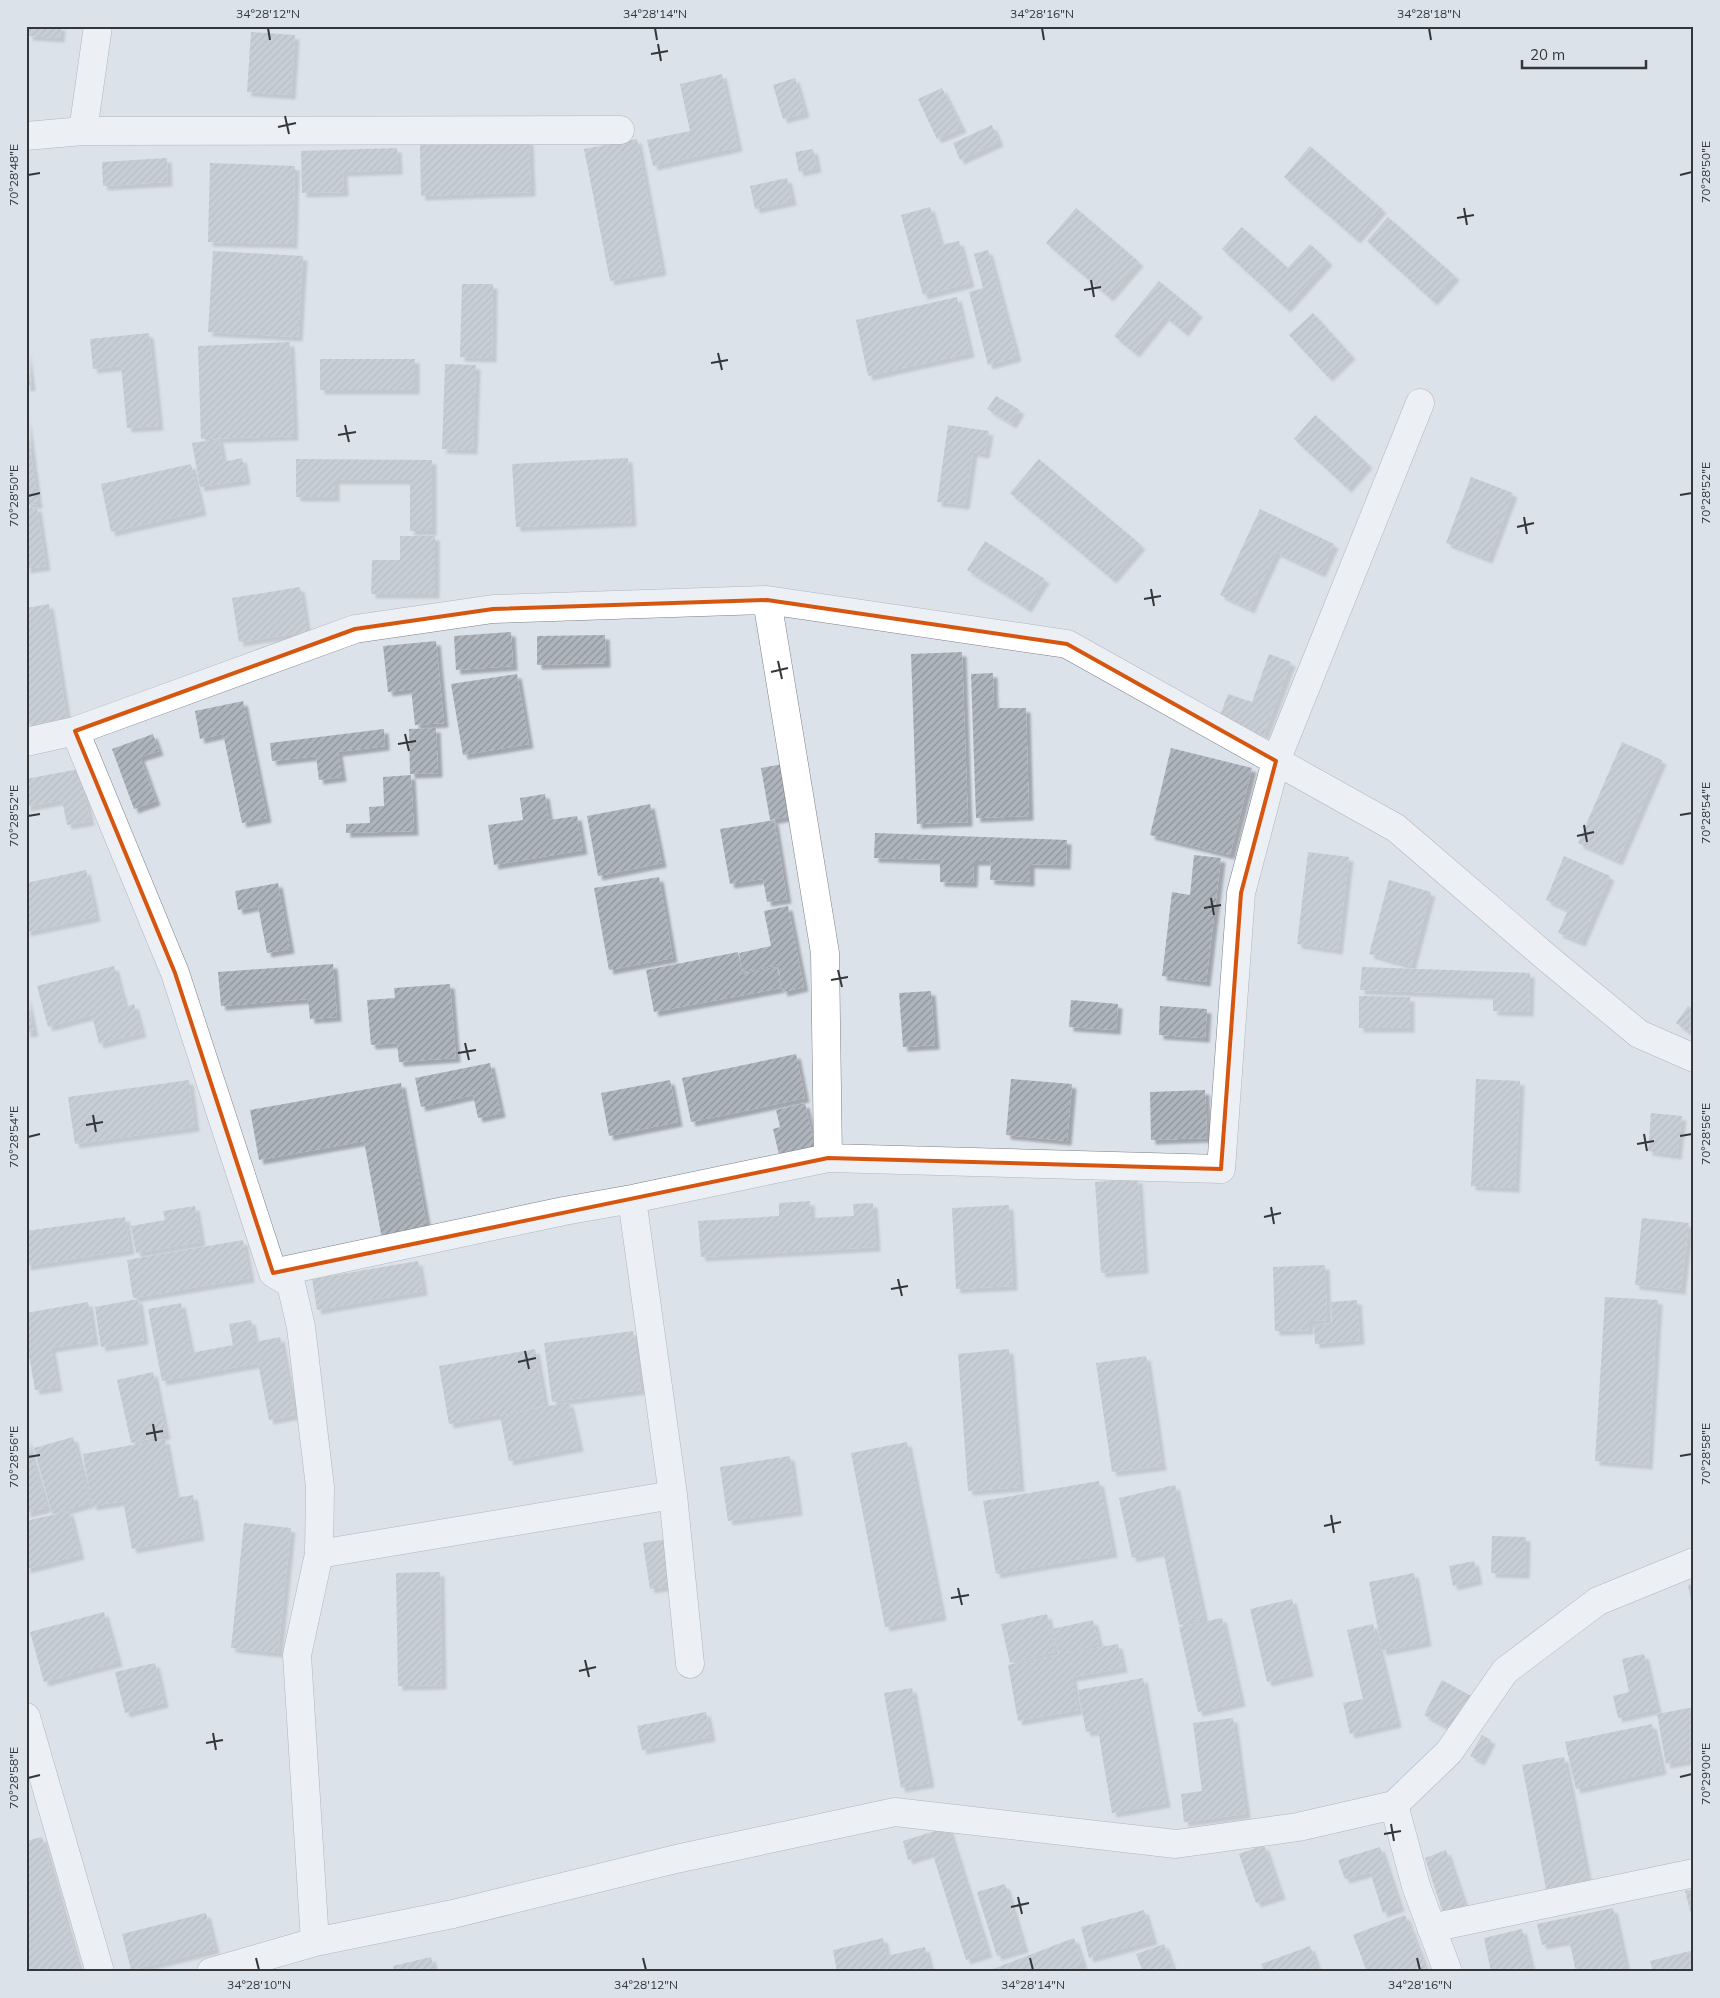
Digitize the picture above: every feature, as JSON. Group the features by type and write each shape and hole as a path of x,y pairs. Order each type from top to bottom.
{"street":[{"path":"83,131 98,26"},
{"path":"26,136 83,131 620,130"},
{"path":"273,1273 564,1211 632,1199 828,1158 1220,1169 1242,894 1276,761 1420,403"},
{"path":"767,600 825,953 828,1158"},
{"path":"26,742 75,731 355,629 493,609 767,600 1067,644 1396,828 1639,1034 1694,1058"},
{"path":"75,731 175,973 273,1273 291,1284 301,1327 320,1487 319,1554 298,1655 315,1942"},
{"path":"632,1199 673,1495 690,1664"},
{"path":"319,1554 673,1495"},
{"path":"211,1972 315,1942 453,1914 676,1859 895,1812 1176,1844 1298,1827 1394,1805 1449,1752 1506,1671 1598,1601 1694,1562"},
{"path":"26,1717 100,1972"},
{"path":"1394,1805 1416,1886 1448,1972"},
{"path":"1432,1928 1694,1873"}],"highlighted area":[{"path":"767,600 1067,644 1276,761 1241,893 1221,1169 828,1158 273,1273 175,973 75,731 355,629 493,609"}],"building":[{"path":"29,26 61,26 60,38 28,36"},
{"path":"251,32 295,35 291,95 247,92"},
{"path":"722,74 738,147 653,166 647,140 690,131 680,84"},
{"path":"795,78 805,113 783,119 773,85"},
{"path":"942,88 962,128 937,139 918,99"},
{"path":"992,125 999,142 960,160 953,143"},
{"path":"637,139 662,271 610,281 584,149"},
{"path":"529,140 531,192 421,196 420,144"},
{"path":"1310,146 1382,209 1356,239 1284,177"},
{"path":"397,148 398,170 343,172 344,192 302,193 301,151"},
{"path":"813,149 817,168 799,172 795,152"},
{"path":"167,158 168,182 103,186 102,162"},
{"path":"210,163 295,166 293,244 208,242"},
{"path":"787,178 792,201 755,209 750,186"},
{"path":"930,207 941,245 959,241 970,283 923,295 901,215"},
{"path":"1076,208 1139,262 1109,297 1046,243"},
{"path":"1388,217 1455,276 1433,301 1367,241"},
{"path":"1242,227 1288,268 1310,244 1328,261 1286,308 1222,249"},
{"path":"988,250 1017,357 988,365 969,292 983,288 974,254"},
{"path":"213,251 303,256 298,337 208,332"},
{"path":"1159,281 1198,313 1184,332 1165,316 1135,353 1114,336"},
{"path":"462,284 493,284 492,358 460,357"},
{"path":"957,297 970,353 868,376 856,320"},
{"path":"1313,313 1351,355 1328,377 1289,335"},
{"path":"149,333 159,426 127,428 121,366 93,369 90,339"},
{"path":"290,342 294,436 201,439 198,346"},
{"path":"26,349 31,386 26,387"},
{"path":"320,359 415,359 415,390 320,390"},
{"path":"445,364 476,365 473,450 442,449"},
{"path":"996,396 1020,410 1012,424 987,409"},
{"path":"1315,415 1368,464 1347,488 1294,439"},
{"path":"26,416 38,504 26,505"},
{"path":"948,425 989,431 985,454 973,452 965,505 937,502"},
{"path":"219,439 223,462 242,458 246,480 200,487 192,443"},
{"path":"628,458 632,522 516,527 512,464"},
{"path":"296,459 432,460 432,531 410,531 410,480 335,480 335,497 296,497"},
{"path":"1039,459 1141,545 1112,579 1010,493"},
{"path":"191,464 202,511 111,532 101,484"},
{"path":"1471,477 1513,493 1488,559 1446,543"},
{"path":"37,507 46,566 26,569 26,509"},
{"path":"1260,509 1334,544 1321,573 1276,552 1250,609 1220,595"},
{"path":"400,536 435,536 435,594 371,594 372,560 400,560"},
{"path":"985,541 1045,579 1027,608 967,570"},
{"path":"300,587 307,632 239,642 232,598"},
{"path":"49,604 67,719 26,725 26,608"},
{"path":"511,632 513,666 456,670 454,636"},
{"path":"605,635 606,663 537,665 537,636"},
{"path":"436,641 444,723 415,725 411,689 388,692 383,646"},
{"path":"962,652 968,822 917,824 911,654"},
{"path":"1269,654 1291,662 1264,735 1219,718 1228,694 1252,702"},
{"path":"993,673 994,708 1026,708 1029,816 976,818 971,674"},
{"path":"517,674 529,744 463,755 451,684"},
{"path":"243,701 267,818 242,823 223,734 200,739 195,711"},
{"path":"436,728 438,773 410,774 409,729"},
{"path":"384,729 385,746 338,752 342,777 319,780 316,756 272,761 270,743"},
{"path":"153,734 159,751 140,757 156,801 134,809 112,749"},
{"path":"1622,742 1662,760 1618,861 1578,843"},
{"path":"1171,748 1252,768 1230,855 1150,835"},
{"path":"788,763 797,815 770,820 761,768"},
{"path":"79,769 90,821 67,825 62,800 26,807 26,779"},
{"path":"411,775 414,831 346,833 346,824 370,823 369,807 384,806 383,777"},
{"path":"545,794 549,820 577,816 583,850 494,865 488,825 523,820 520,798"},
{"path":"650,804 662,863 598,876 587,816"},
{"path":"774,820 787,899 767,902 763,879 730,884 720,829"},
{"path":"875,833 1067,840 1066,865 1030,864 1030,882 990,880 991,861 974,861 973,883 940,882 940,860 874,858"},
{"path":"1308,852 1349,857 1338,950 1297,944"},
{"path":"1194,855 1221,858 1206,982 1162,976 1172,892 1190,895"},
{"path":"1564,856 1610,876 1581,942 1558,933 1568,910 1546,900"},
{"path":"86,870 96,917 26,932 26,883"},
{"path":"659,877 673,958 609,970 594,888"},
{"path":"1389,880 1431,892 1411,966 1369,954"},
{"path":"278,883 290,949 267,953 258,906 238,910 235,891"},
{"path":"788,906 804,987 783,992 778,965 743,972 739,953 771,946 764,911"},
{"path":"738,952 742,974 777,967 781,988 654,1012 646,970"},
{"path":"333,964 337,1017 310,1019 308,999 221,1006 218,972"},
{"path":"114,966 125,1007 134,1004 142,1033 99,1044 92,1015 48,1027 37,986"},
{"path":"1362,967 1530,973 1529,1012 1493,1011 1493,995 1360,990"},
{"path":"450,984 456,1058 399,1062 397,1043 371,1045 367,1000 395,998 394,988"},
{"path":"931,991 935,1045 903,1047 899,993"},
{"path":"26,995 34,1032 26,1033"},
{"path":"1359,996 1410,997 1410,1028 1359,1028"},
{"path":"1071,1000 1118,1004 1116,1030 1069,1027"},
{"path":"1160,1006 1207,1009 1205,1038 1159,1035"},
{"path":"1688,1006 1694,1010 1694,1036 1676,1023"},
{"path":"796,1054 805,1098 691,1122 682,1078"},
{"path":"490,1063 501,1113 478,1118 473,1095 421,1107 415,1078"},
{"path":"1011,1079 1072,1084 1067,1141 1006,1135"},
{"path":"1476,1079 1520,1081 1515,1188 1471,1186"},
{"path":"189,1080 195,1127 75,1144 68,1097"},
{"path":"670,1080 678,1122 609,1136 601,1093"},
{"path":"401,1083 428,1231 382,1239 364,1141 259,1160 250,1110"},
{"path":"1205,1090 1207,1138 1151,1140 1150,1092"},
{"path":"805,1103 816,1151 780,1159 773,1129 780,1127 776,1110"},
{"path":"1651,1113 1682,1116 1677,1155 1648,1151"},
{"path":"1138,1179 1144,1269 1101,1273 1095,1182"},
{"path":"810,1201 811,1218 854,1216 853,1204 873,1203 876,1247 701,1257 698,1221 779,1216 779,1203"},
{"path":"1009,1205 1013,1286 956,1289 952,1208"},
{"path":"195,1206 201,1242 136,1253 131,1226 165,1220 163,1211"},
{"path":"125,1217 130,1250 26,1266 26,1231"},
{"path":"1642,1218 1689,1223 1681,1290 1635,1285"},
{"path":"243,1240 250,1278 133,1298 127,1260"},
{"path":"418,1261 423,1291 317,1310 312,1279"},
{"path":"1325,1265 1327,1320 1309,1321 1309,1330 1275,1331 1273,1267"},
{"path":"1605,1297 1658,1300 1648,1465 1595,1461"},
{"path":"138,1299 144,1340 101,1347 95,1307"},
{"path":"1357,1300 1360,1340 1315,1344 1314,1325 1332,1323 1331,1302"},
{"path":"88,1302 94,1341 51,1348 58,1387 35,1390 26,1338 26,1313"},
{"path":"181,1303 191,1353 233,1345 229,1324 251,1320 255,1342 280,1337 295,1415 269,1420 258,1363 162,1381 148,1309"},
{"path":"633,1331 641,1390 552,1402 544,1343"},
{"path":"535,1349 545,1406 449,1424 439,1366"},
{"path":"1009,1349 1020,1487 968,1491 958,1354"},
{"path":"1146,1356 1162,1466 1112,1472 1096,1363"},
{"path":"153,1372 166,1435 131,1443 117,1380"},
{"path":"569,1402 579,1447 509,1461 500,1416"},
{"path":"26,1437 47,1508 26,1513"},
{"path":"73,1437 90,1503 52,1514 34,1448"},
{"path":"165,1439 176,1498 193,1495 200,1536 132,1549 123,1501 92,1506 83,1454"},
{"path":"907,1442 942,1616 885,1627 851,1453"},
{"path":"790,1456 798,1511 728,1521 720,1467"},
{"path":"1099,1481 1113,1553 996,1574 983,1501"},
{"path":"1175,1485 1204,1619 1179,1625 1163,1551 1132,1558 1119,1498"},
{"path":"69,1511 80,1555 26,1569 26,1521"},
{"path":"244,1523 291,1528 278,1653 231,1648"},
{"path":"1492,1536 1526,1537 1525,1574 1491,1573"},
{"path":"667,1539 674,1585 650,1589 643,1543"},
{"path":"1474,1561 1478,1580 1453,1586 1449,1566"},
{"path":"440,1572 442,1685 398,1686 396,1573"},
{"path":"1414,1573 1427,1642 1382,1651 1369,1582"},
{"path":"1694,1584 1694,1612 1693,1612 1688,1585"},
{"path":"1292,1599 1309,1672 1267,1682 1250,1609"},
{"path":"104,1612 118,1662 44,1682 30,1632"},
{"path":"1047,1614 1055,1652 1010,1663 1001,1624"},
{"path":"1222,1618 1241,1702 1198,1712 1179,1627"},
{"path":"1093,1620 1099,1644 1062,1654 1118,1644 1123,1668 1072,1677 1078,1710 1018,1721 1008,1665 1059,1655 1052,1629"},
{"path":"1373,1624 1397,1723 1350,1734 1343,1703 1363,1699 1347,1630"},
{"path":"1644,1654 1657,1709 1618,1718 1613,1696 1629,1692 1622,1659"},
{"path":"155,1663 164,1703 125,1713 115,1672"},
{"path":"1143,1678 1166,1803 1112,1813 1098,1730 1086,1732 1078,1690"},
{"path":"1442,1680 1473,1697 1454,1731 1424,1715"},
{"path":"912,1688 930,1783 901,1788 884,1693"},
{"path":"1694,1707 1694,1759 1666,1764 1657,1714"},
{"path":"706,1712 711,1737 642,1750 637,1726"},
{"path":"1233,1718 1246,1814 1184,1822 1181,1794 1202,1791 1193,1723"},
{"path":"1652,1724 1662,1770 1576,1789 1565,1742"},
{"path":"1482,1735 1491,1740 1480,1761 1470,1756"},
{"path":"1564,1757 1588,1881 1546,1889 1522,1765"},
{"path":"948,1827 988,1953 966,1960 932,1852 908,1860 903,1841"},
{"path":"42,1837 80,1972 26,1972 26,1841"},
{"path":"1264,1845 1281,1895 1256,1903 1239,1854"},
{"path":"1380,1847 1400,1907 1383,1913 1370,1872 1345,1879 1338,1860"},
{"path":"1446,1850 1465,1906 1443,1913 1425,1858"},
{"path":"1005,1884 1024,1948 997,1956 977,1892"},
{"path":"1694,1889 1694,1922 1693,1922 1685,1891"},
{"path":"1613,1908 1627,1972 1576,1972 1569,1940 1542,1945 1537,1924"},
{"path":"1144,1910 1153,1940 1089,1958 1081,1927"},
{"path":"206,1913 215,1949 131,1970 122,1934"},
{"path":"1405,1915 1427,1972 1367,1972 1353,1935"},
{"path":"1522,1929 1532,1972 1491,1972 1484,1938"},
{"path":"883,1938 887,1956 925,1947 931,1972 837,1972 833,1950"},
{"path":"1074,1938 1083,1964 1063,1972 985,1972"},
{"path":"1164,1944 1174,1972 1143,1972 1136,1954"},
{"path":"1310,1946 1319,1972 1265,1972 1261,1964"},
{"path":"1694,1950 1694,1972 1653,1972 1650,1961"},
{"path":"431,1957 435,1972 394,1972 393,1966"}]}
